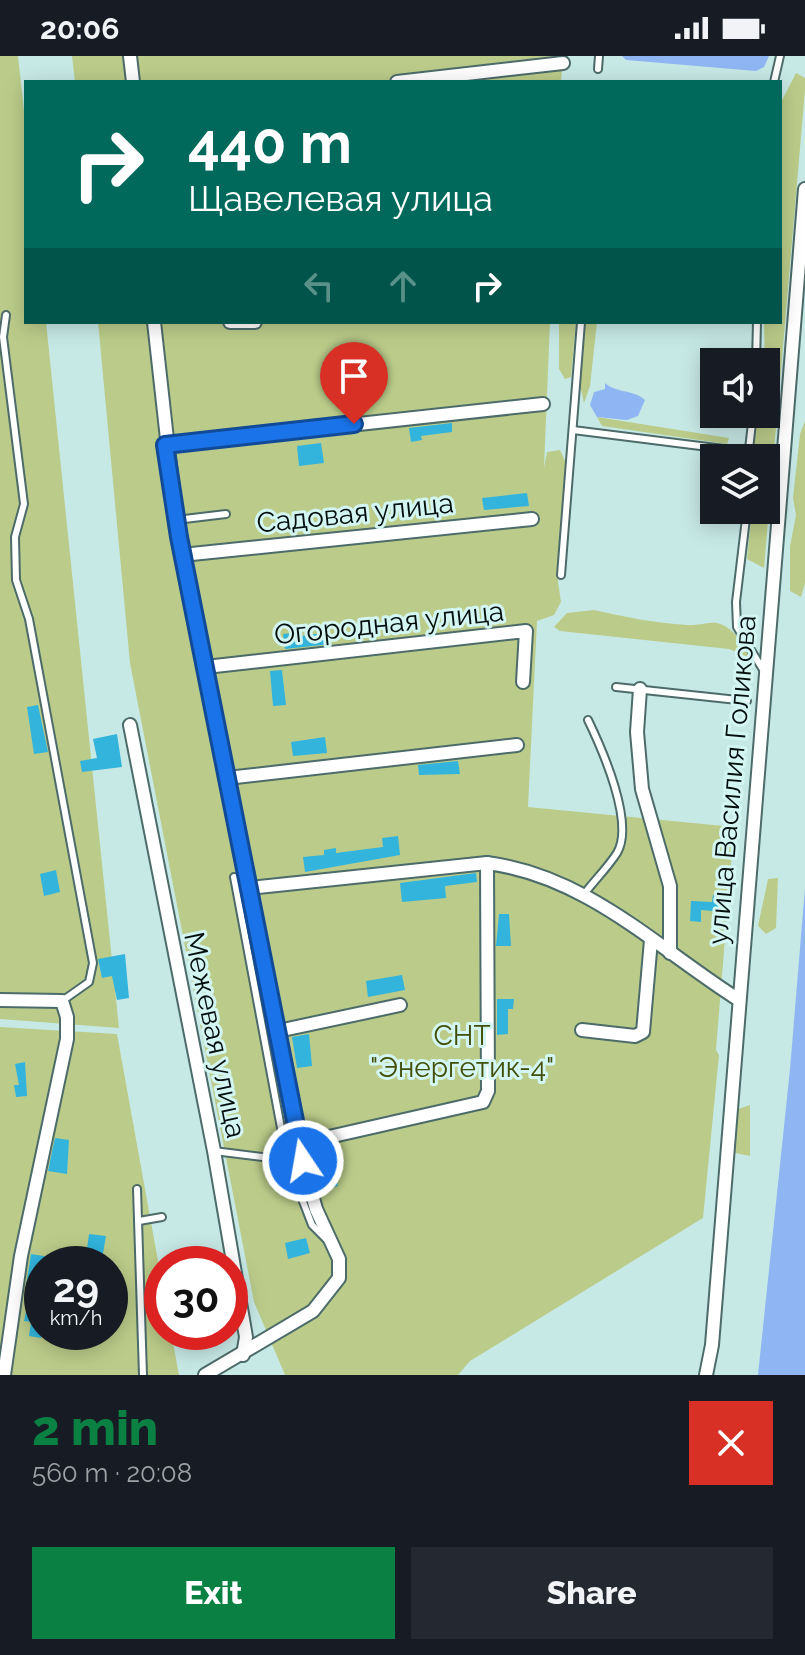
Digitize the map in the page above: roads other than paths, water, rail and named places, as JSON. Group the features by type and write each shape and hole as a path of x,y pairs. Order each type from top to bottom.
{"street":[{"path":"130,56 133,80"},
{"path":"414,80 563,63"},
{"name":"улица Василия Голикова","path":"706,1375 713,1330 736,998 767,676 805,189"},
{"path":"154,324 165,445 182,555 298,1144 316,1209 340,1269 334,1289 313,1311 205,1375"},
{"path":"165,445 543,404"},
{"name":"Садовая улица","path":"182,555 532,519"},
{"name":"Огородная улица","path":"206,667 526,631 523,682"},
{"path":"640,689 637,732 642,789 670,886 670,953"},
{"name":"Межевая улица","path":"130,725 214,1151 246,1337 243,1355"},
{"path":"227,778 517,745"},
{"path":"250,888 487,863 529,871 585,893 736,998"},
{"path":"298,1144 483,1102 488,1091 487,863"},
{"path":"582,1030 635,1036 643,1032 651,940"},
{"path":"0,1000 62,1001 67,1017 67,1039 21,1256 4,1375"},
{"path":"278,1031 400,1005"}],"lane":[{"path":"598,69 599,56"},
{"path":"774,80 780,56"},
{"path":"6,315 3,337 24,504 15,537 16,580 29,619 42,704 55,746 93,963 89,982 62,1001"},
{"path":"561,575 581,324"},
{"path":"756,348 757,324"},
{"path":"573,430 700,448"},
{"path":"176,520 226,514"},
{"path":"745,524 736,602 737,627 767,676"},
{"path":"616,687 747,701"},
{"path":"585,893 619,850 620,826 616,791 588,720"},
{"path":"234,877 287,1160 312,1225 332,1244"},
{"path":"214,1151 287,1160"},
{"path":"137,1189 143,1375"},
{"path":"139,1221 162,1217"}],"water":[{"path":"622,56 769,56 764,67 756,71 626,60"},
{"path":"605,383 645,400 638,416 627,420 597,417 590,405 594,392 605,389"},
{"path":"805,888 805,1375 758,1375 790,1069"}],"park label":[{"name":"СНТ \"Энергетик-4\"","path":"462,1051"}]}
